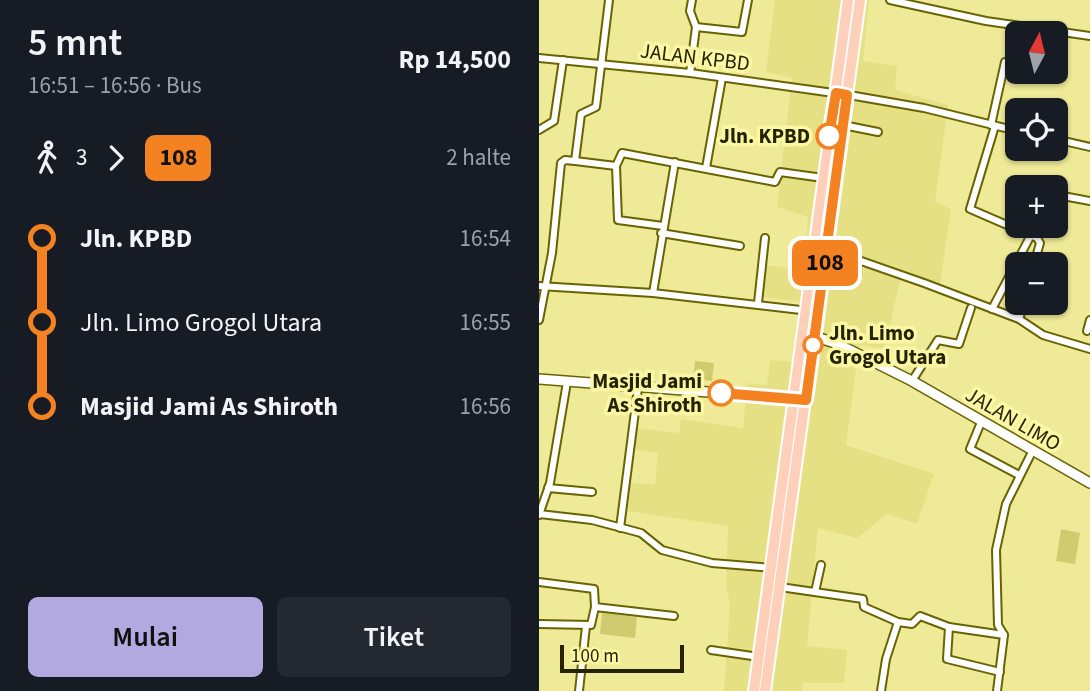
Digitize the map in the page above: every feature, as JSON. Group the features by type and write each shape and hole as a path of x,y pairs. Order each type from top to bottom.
{"main road":[{"path":"821,247 823,178 841,94 848,0"},
{"path":"844,71 860,0"},
{"path":"765,691 780,587 780,550 812,311 843,125 841,94"},
{"path":"754,691 772,568 780,550"}],"street":[{"path":"575,161 581,114 585,109 596,107 597,104 609,0"},
{"path":"690,73 696,27 690,11 692,0"},
{"path":"696,27 742,32 748,0"},
{"path":"890,0 986,21 1090,36"},
{"name":"JALAN KPBD","path":"539,58 690,73 841,94 924,107 1005,128"},
{"path":"539,130 554,121 563,60"},
{"path":"1005,62 993,125 970,209 1005,224"},
{"path":"706,168 722,78"},
{"path":"843,125 878,132"},
{"path":"1068,142 1090,147"},
{"path":"740,246 618,220 616,166 622,153 775,182 778,172 823,178"},
{"path":"539,320 561,163 565,160 616,166"},
{"path":"653,293 675,162"},
{"path":"1068,198 1090,201"},
{"path":"758,303 765,238"},
{"path":"992,309 1029,238"},
{"path":"821,247 1019,319 1043,335 1090,349"},
{"path":"543,286 653,293 812,311"},
{"path":"912,382 938,340 959,344 971,308"},
{"path":"1019,319 1020,315"},
{"path":"1087,331 1090,320"},
{"name":"JALAN LIMO","path":"809,335 838,344 912,382 1090,482"},
{"path":"539,379 801,399"},
{"path":"567,382 539,515 591,520 620,527 641,533 662,551 712,563 772,568"},
{"path":"620,527 638,388"},
{"path":"982,420 970,449 1019,475"},
{"path":"997,691 1004,635 998,625 996,550 1006,504 1033,450"},
{"path":"544,490 592,492"},
{"path":"815,592 821,565"},
{"path":"539,582 594,589 595,607 594,620 586,626 539,624"},
{"path":"780,587 864,599 865,607 898,622 912,624 919,616 949,626 1004,635"},
{"path":"595,607 674,616"},
{"path":"881,691 886,659 898,622"},
{"path":"579,691 586,626"},
{"path":"949,626 947,659 1000,672"},
{"path":"711,650 759,657"}],"shaded area":[{"path":"775,0 869,0 863,61 897,66 895,90 948,105 935,202 951,209 940,284 900,280 885,348 859,345 846,445 934,474 917,524 887,514 857,538 818,528 807,646 847,650 844,683 803,683 802,691 724,691 730,605 726,585 728,526 628,511 630,483 655,484 658,453 636,450 636,428 679,433 681,419 743,428 747,383 767,385 770,360 798,363 803,302 760,297 764,265 804,270 808,217 777,207 792,78 766,72"},
{"path":"695,361 714,363 712,381 693,379"},
{"path":"1061,529 1080,533 1075,564 1056,561"},
{"path":"602,613 637,617 635,638 600,634"}],"bus line":[{"name":"108","path":"721,393 806,400 847,95 836,93 829,136"}],"place":[{"name":"Jln. KPBD","path":"829,136"},
{"name":"Jln. Limo Grogol Utara","path":"813,345"},
{"name":"Masjid Jami As Shiroth","path":"721,393"}]}
